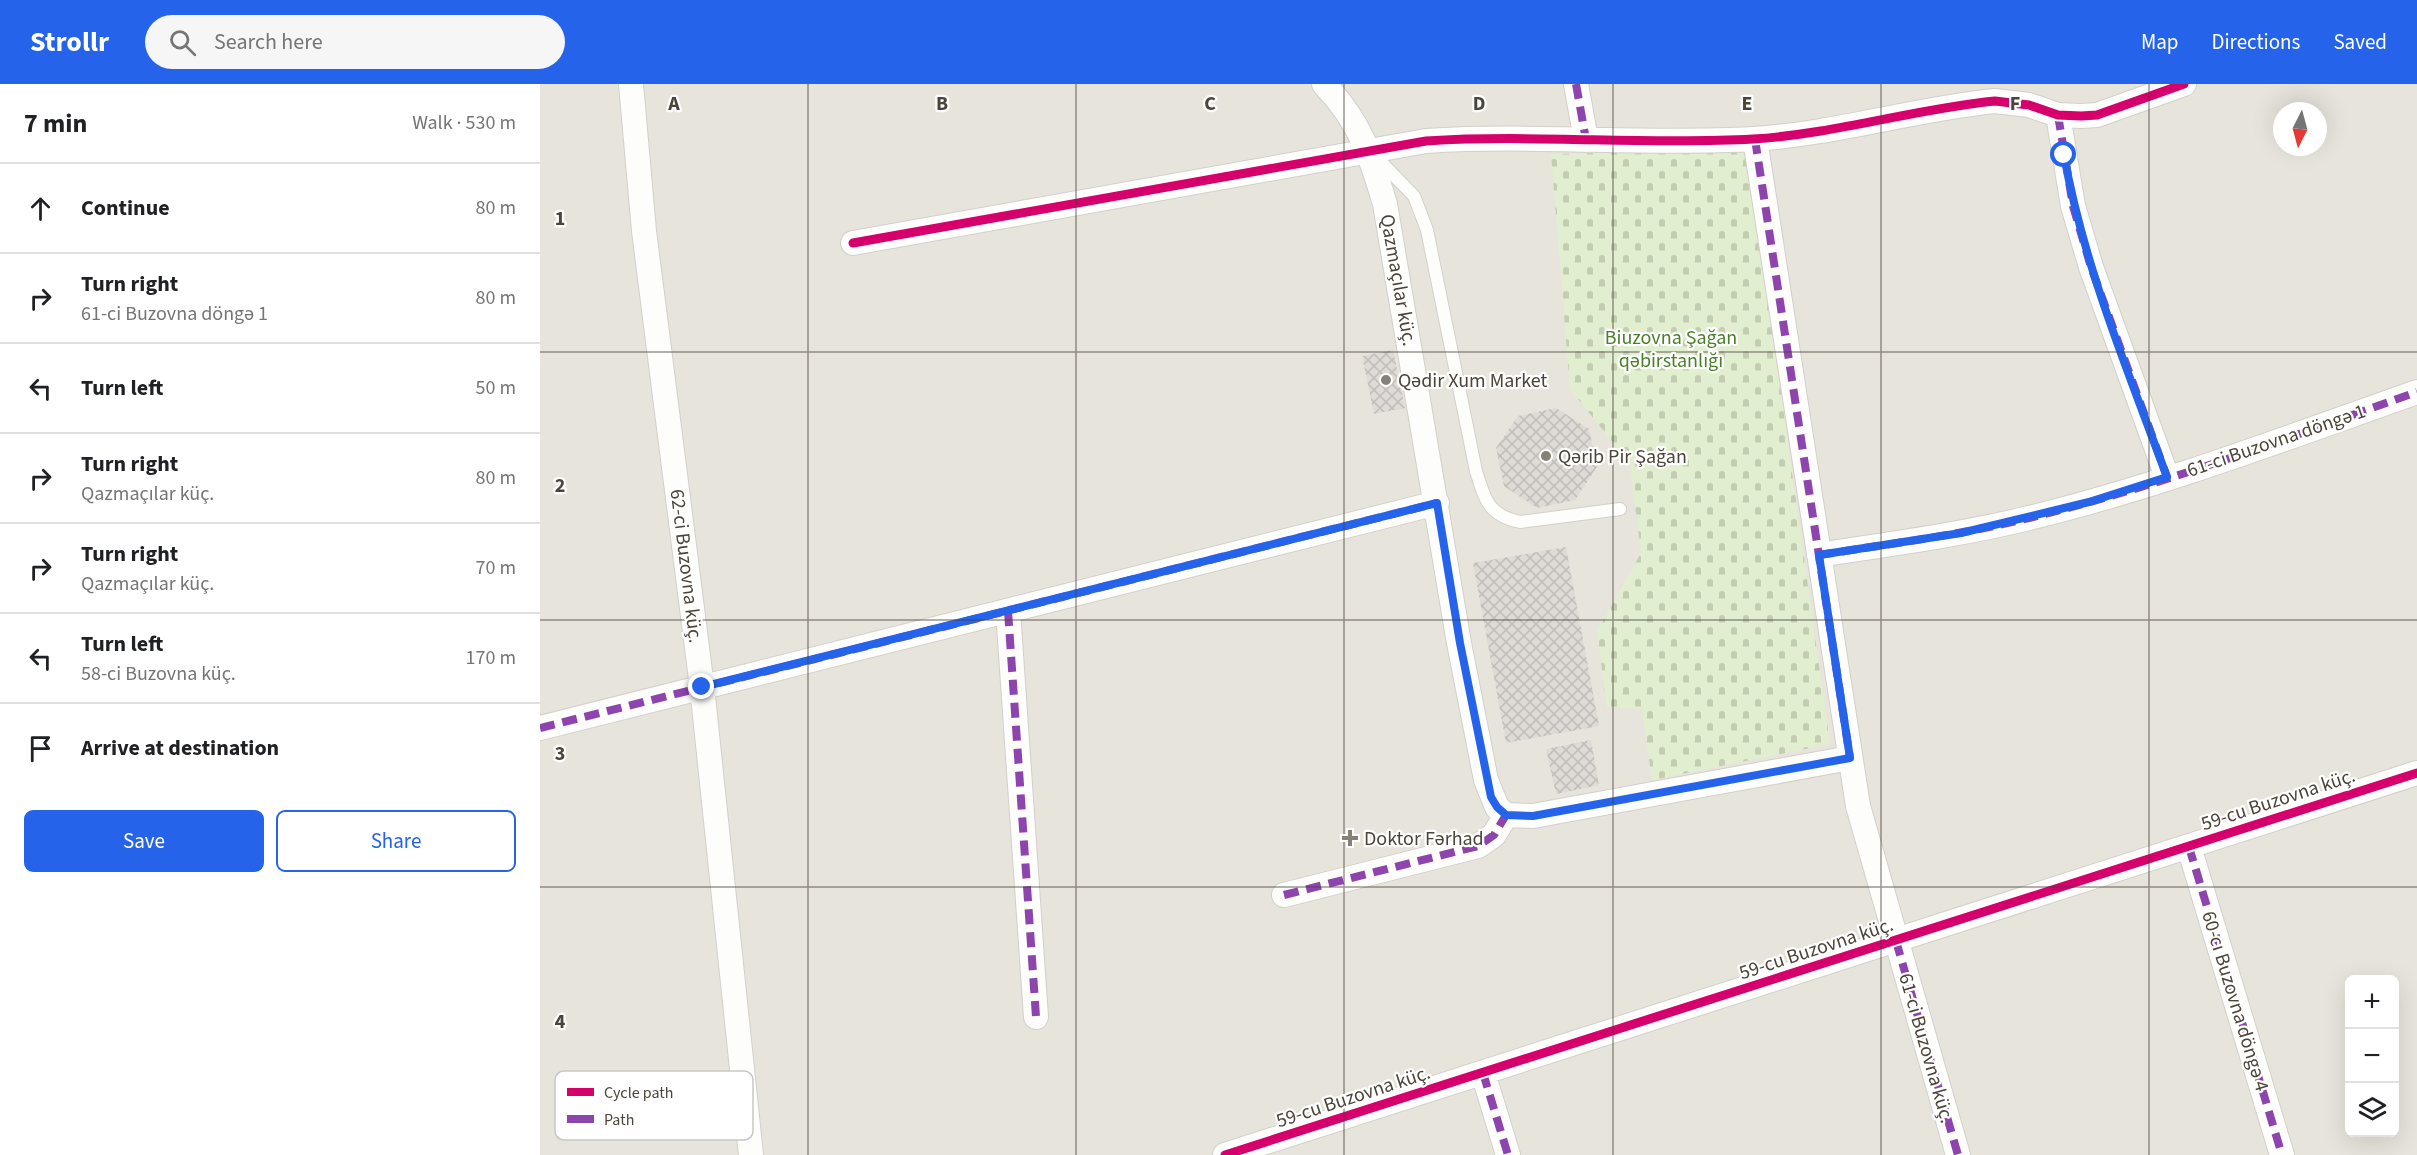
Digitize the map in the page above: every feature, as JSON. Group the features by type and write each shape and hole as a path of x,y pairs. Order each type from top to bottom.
{"street":[{"name":"62-ci Buzovna küç.","path":"631,84 644,231 702,687 742,1071"},
{"name":"Qazmaçılar küç.","path":"1324,84 1353,119 1369,150 1385,204 1460,643 1486,780 1497,807 1506,815"},
{"path":"1576,84 1586,140"},
{"path":"853,243 1426,141 1481,138 1701,141 1755,139 1995,101 2029,105 2058,115 2097,114 2184,84"},
{"path":"2058,115 2073,206 2091,267 2167,477"},
{"name":"61-ci Buzovna küç.","path":"1755,139 1858,806 1958,1155"},
{"name":"61-ci Buzovna döngə 1","path":"1819,555 1984,528 2089,502 2417,392"},
{"path":"540,728 1437,503"},
{"path":"1008,611 1036,1017"},
{"path":"1284,895 1478,846 1494,835 1506,815 1533,816 1850,758"},
{"name":"59-cu Buzovna küç.","path":"1225,1155 2417,773"},
{"name":"60-cı Buzovna döngə 4","path":"2189,847 2282,1155"},
{"path":"1483,1073 1509,1155"},
{"name":"62-ci Buzovna küç.","path":"749,1140 751,1155"}],"lane":[{"path":"1369,150 1414,196 1427,230 1476,471 1491,509 1503,518 1520,522 1620,510"}],"shaded area":[{"path":"540,84 2417,84 2417,1155 540,1155"}],"green space":[{"name":"Biuzovna Şağan qəbirstanlığı","path":"1747,150 1830,744 1652,780 1642,709 1607,707 1597,632 1641,553 1630,464 1570,389 1551,154"}],"building":[{"path":"1393,350 1405,408 1374,414 1362,356"},
{"path":"1556,408 1589,429 1597,467 1575,500 1537,508 1504,486 1496,448 1518,416"},
{"path":"1566,547 1599,726 1506,743 1473,563"},
{"path":"1591,740 1599,785 1556,794 1546,749"}],"marked path":[{"path":"1576,84 1586,140"},
{"path":"2058,115 2073,206 2091,267 2167,477"},
{"path":"1755,139 1850,758"},
{"path":"1819,555 1977,529 2078,505 2224,460 2417,392"},
{"path":"540,728 1437,503"},
{"path":"1008,611 1036,1017"},
{"path":"1284,895 1478,846 1494,835 1506,815"},
{"path":"2189,847 2282,1155"},
{"path":"1896,941 1958,1155"},
{"path":"1483,1073 1508,1155"}],"cycle path":[{"path":"853,243 1426,141 1753,139 1814,132 1995,101 2029,105 2058,115 2097,115 2184,84"},
{"path":"1225,1155 2417,773"}],"place":[{"name":"Qədir Xum Market","path":"1386,380"},
{"name":"Qərib Pir Şağan","path":"1546,456"},
{"name":"Doktor Fərhad","path":"1350,838"}],"route":[{"path":"702,687 1437,503 1486,780 1491,797 1506,815 1533,816 1850,758 1819,555 1961,533 2030,518 2167,477 2091,267 2073,206 2064,155"}]}
